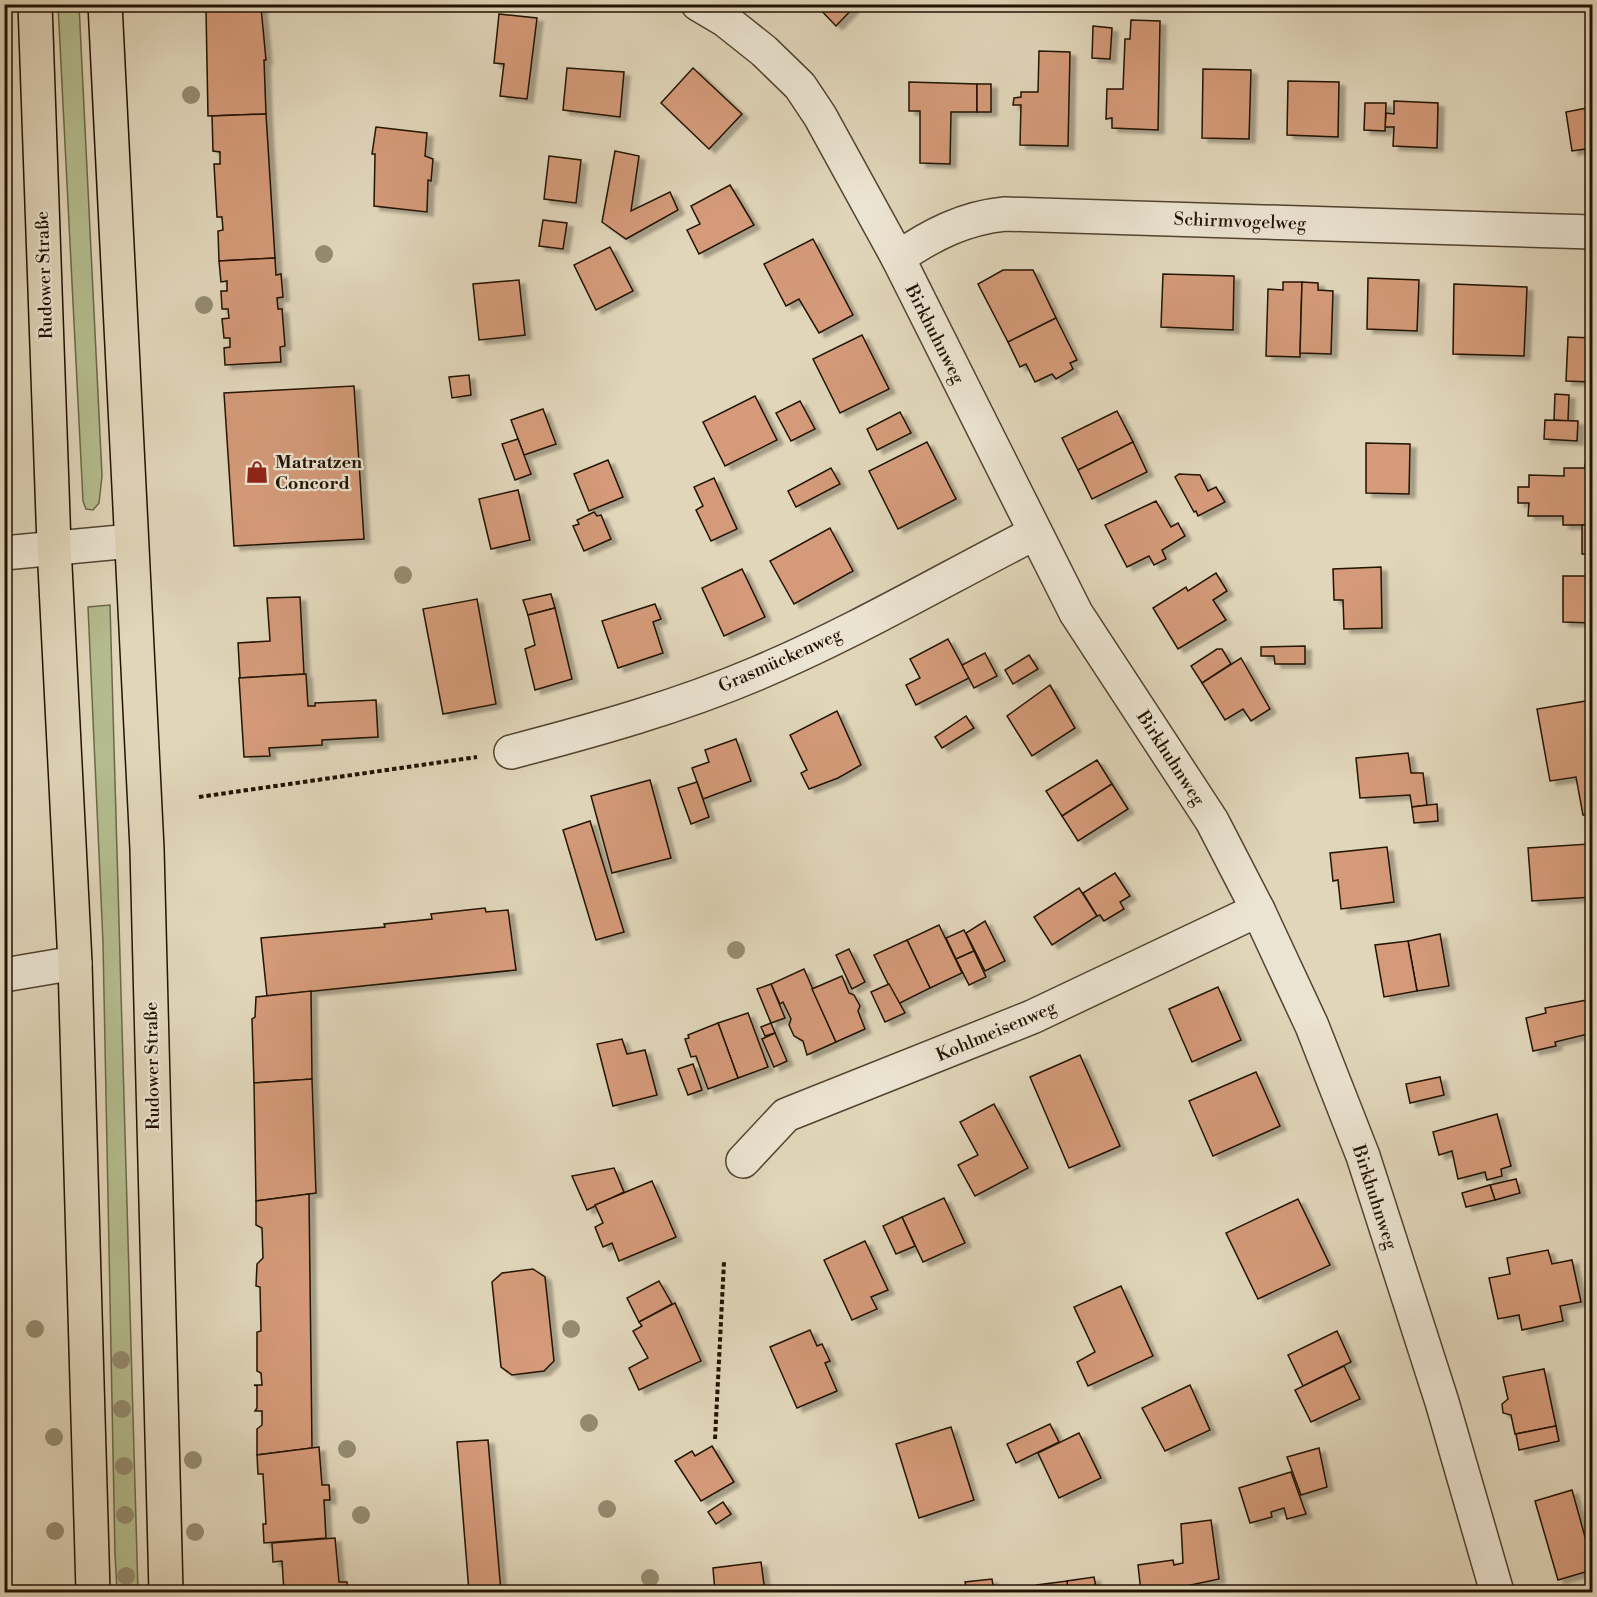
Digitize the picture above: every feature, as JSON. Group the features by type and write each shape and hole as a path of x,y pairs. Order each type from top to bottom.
{"main road":[{"name":"Rudower Straße","path":"34,4 54,546 75,963 93,1593"},
{"name":"Rudower Straße","path":"105,4 147,849 166,1593"}],"street":[{"name":"Birkhuhnweg","path":"698,4 725,20 764,51 800,86 820,116 898,258 1076,613 1212,821 1258,910 1312,1026 1363,1156 1442,1402 1497,1593"},
{"name":"Schirmvogelweg","path":"898,258 926,239 960,223 980,216 1005,214 1593,232"},
{"name":"Grasmückenweg","path":"511,752 642,716 760,672 836,636 1035,533"},
{"path":"4,553 54,546 131,541"},
{"name":"Kohlmeisenweg","path":"743,1161 786,1115 1032,1017 1258,910"},
{"path":"4,975 75,963"}],"path":[{"path":"199,797 511,752"},
{"path":"715,1439 724,1262"}],"green space":[{"path":"58,5 79,5 102,476 99,503 93,510 86,509 83,501"},
{"path":"110,605 138,1592 117,1592 115,1554 103,943 88,607"}],"building":[{"path":"211,4 271,4 271,6 211,9"},
{"path":"815,4 857,4 836,26"},
{"path":"261,7 266,60 264,60 266,114 208,116 206,10"},
{"path":"499,14 537,18 527,99 500,96 504,64 494,63"},
{"path":"1131,20 1160,21 1158,130 1112,128 1112,118 1106,119 1107,89 1123,89 1125,39 1130,39"},
{"path":"1093,26 1112,28 1110,59 1092,58"},
{"path":"1039,51 1070,52 1068,146 1020,145 1021,105 1013,105 1014,98 1021,97 1021,92 1038,92"},
{"path":"567,68 624,72 620,117 563,110"},
{"path":"693,68 742,114 709,149 661,103"},
{"path":"1203,69 1251,70 1249,139 1202,138"},
{"path":"1288,81 1339,82 1338,137 1287,135"},
{"path":"909,82 977,84 977,112 951,112 950,164 920,163 920,111 909,111"},
{"path":"977,84 991,84 991,112 977,112"},
{"path":"1394,101 1438,103 1437,148 1393,146 1394,127 1385,127 1386,113 1394,114"},
{"path":"1365,103 1386,103 1385,131 1364,130"},
{"path":"1592,107 1592,148 1572,151 1566,112"},
{"path":"266,114 275,258 219,261 218,231 223,230 222,217 217,217 214,164 220,164 220,152 213,151 212,116"},
{"path":"376,127 427,133 425,156 433,159 431,181 428,180 427,212 374,206 375,154 372,154"},
{"path":"615,151 639,156 631,211 670,192 678,210 626,239 602,222"},
{"path":"549,156 581,160 576,203 544,199"},
{"path":"730,185 754,225 699,254 687,230 700,224 691,206"},
{"path":"543,220 567,223 563,249 539,246"},
{"path":"813,239 853,315 819,333 799,299 786,306 764,264"},
{"path":"610,247 633,291 596,310 574,265"},
{"path":"275,258 276,275 281,274 283,297 277,298 278,309 282,309 285,346 280,347 281,362 225,365 224,348 230,347 230,338 224,338 222,319 229,318 228,309 222,309 221,291 227,291 227,281 221,282 219,261"},
{"path":"1003,270 1033,270 1056,318 1008,342 978,284"},
{"path":"1163,274 1234,276 1233,330 1161,327"},
{"path":"1368,278 1419,280 1417,331 1367,329"},
{"path":"519,280 525,335 479,340 473,284"},
{"path":"1283,282 1302,282 1300,357 1266,356 1268,289 1283,290"},
{"path":"1302,282 1318,283 1318,290 1333,291 1331,354 1300,353"},
{"path":"1454,284 1527,287 1524,356 1453,354"},
{"path":"1056,318 1077,360 1070,363 1073,369 1056,379 1052,374 1035,382 1026,364 1020,367 1008,342"},
{"path":"862,335 889,389 840,413 813,359"},
{"path":"1568,337 1592,338 1592,382 1566,381"},
{"path":"469,375 471,395 452,398 449,377"},
{"path":"354,386 364,539 234,546 224,393"},
{"path":"1555,394 1569,395 1568,421 1554,420"},
{"path":"755,396 777,440 725,466 703,422"},
{"path":"800,401 815,429 791,441 776,413"},
{"path":"543,409 556,444 524,455 511,420"},
{"path":"1117,411 1133,442 1078,470 1062,438"},
{"path":"900,412 911,433 877,450 867,429"},
{"path":"1545,420 1578,421 1577,441 1544,439"},
{"path":"518,439 531,474 515,480 502,444"},
{"path":"927,442 956,499 898,529 869,471"},
{"path":"1133,442 1147,472 1092,499 1078,470"},
{"path":"1366,443 1410,444 1409,494 1366,493"},
{"path":"608,460 623,497 589,511 574,474"},
{"path":"1585,464 1592,465 1592,525 1563,525 1563,516 1528,516 1529,503 1518,503 1518,487 1529,487 1529,475 1564,476 1564,468 1585,468"},
{"path":"831,468 840,484 796,507 788,491"},
{"path":"1179,474 1200,475 1208,491 1216,487 1225,502 1198,516 1175,477"},
{"path":"714,478 737,529 711,541 696,510 703,506 694,487"},
{"path":"518,490 530,540 491,549 479,499"},
{"path":"1156,501 1171,527 1178,523 1185,536 1162,550 1166,559 1154,565 1149,556 1127,567 1105,525"},
{"path":"594,512 597,516 601,515 611,539 584,551 573,526 579,524 577,520"},
{"path":"1582,525 1592,525 1592,554 1582,554"},
{"path":"830,528 853,571 794,604 770,561"},
{"path":"1381,567 1382,628 1344,629 1343,600 1334,600 1333,569"},
{"path":"742,569 765,617 724,636 702,588"},
{"path":"1216,573 1227,591 1213,600 1226,620 1178,649 1153,608 1186,587 1188,591"},
{"path":"1563,576 1592,576 1592,623 1563,622"},
{"path":"551,594 555,608 528,615 523,600"},
{"path":"300,597 304,674 240,678 238,643 270,641 267,598"},
{"path":"477,599 496,704 443,714 423,609"},
{"path":"655,604 661,619 653,622 663,653 618,668 602,621"},
{"path":"555,608 572,679 535,690 525,649 535,645 528,615"},
{"path":"948,639 969,678 916,705 906,685 920,678 910,659"},
{"path":"1305,646 1305,664 1275,664 1274,656 1261,656 1261,647"},
{"path":"1217,649 1222,649 1231,664 1202,683 1191,666"},
{"path":"985,653 997,676 974,688 962,665"},
{"path":"1029,655 1038,669 1013,684 1005,670"},
{"path":"1241,658 1270,709 1251,721 1243,709 1225,720 1202,683"},
{"path":"306,674 308,706 315,706 315,703 376,700 378,737 322,740 322,745 269,748 270,756 244,757 239,678"},
{"path":"1050,685 1075,728 1032,756 1007,716"},
{"path":"1592,700 1592,813 1583,815 1576,777 1550,781 1537,709"},
{"path":"837,711 861,765 838,778 809,789 801,773 807,770 790,735"},
{"path":"966,716 974,728 942,748 935,737"},
{"path":"736,739 751,781 703,799 692,768 709,762 705,750"},
{"path":"1408,753 1411,773 1423,773 1427,805 1412,807 1410,795 1360,798 1356,758"},
{"path":"1097,760 1112,784 1062,816 1046,791"},
{"path":"650,780 671,858 612,873 591,796"},
{"path":"697,782 709,817 691,824 678,788"},
{"path":"1112,784 1128,809 1078,841 1062,816"},
{"path":"1437,804 1438,821 1414,823 1412,807"},
{"path":"590,821 624,932 596,940 563,830"},
{"path":"1589,844 1592,897 1532,901 1528,848"},
{"path":"1387,847 1394,902 1341,909 1338,880 1333,881 1330,853"},
{"path":"1115,873 1130,896 1120,902 1124,909 1104,921 1100,915 1097,916 1083,893"},
{"path":"1079,888 1097,916 1052,945 1034,917"},
{"path":"485,908 486,912 508,910 516,970 267,996 261,938 385,927 384,924 432,919 431,914"},
{"path":"985,921 1005,961 985,971 966,933"},
{"path":"939,925 962,973 930,988 907,940"},
{"path":"964,930 974,951 956,959 946,938"},
{"path":"1440,934 1449,986 1417,991 1408,941"},
{"path":"907,940 930,988 898,1004 874,955"},
{"path":"1408,941 1417,991 1384,997 1375,945"},
{"path":"849,949 865,982 852,989 836,955"},
{"path":"974,951 986,977 969,985 956,959"},
{"path":"804,969 836,1042 807,1055 803,1041 794,1036 789,1025 791,1019 783,1002 780,1004 771,984"},
{"path":"842,976 849,993 854,995 860,1006 858,1011 865,1029 836,1042 812,989"},
{"path":"771,984 785,1018 771,1023 757,989"},
{"path":"889,984 905,1013 885,1022 871,992"},
{"path":"1218,987 1241,1040 1192,1062 1169,1009"},
{"path":"311,991 312,1079 254,1083 252,1019 255,1017 256,997"},
{"path":"1592,999 1592,1033 1555,1042 1556,1046 1533,1051 1526,1018 1546,1013 1545,1008"},
{"path":"748,1013 768,1067 738,1078 718,1023"},
{"path":"718,1023 738,1078 708,1089 696,1056 691,1057 685,1039 689,1038 688,1035"},
{"path":"771,1023 775,1033 765,1036 761,1027"},
{"path":"775,1033 787,1061 774,1067 762,1039"},
{"path":"622,1039 627,1054 645,1050 657,1095 613,1106 597,1044"},
{"path":"1080,1055 1120,1146 1069,1168 1030,1077"},
{"path":"693,1064 702,1090 688,1095 678,1069"},
{"path":"1256,1072 1280,1126 1213,1156 1189,1101"},
{"path":"1440,1077 1444,1095 1410,1103 1406,1084"},
{"path":"312,1079 316,1193 256,1201 254,1083"},
{"path":"994,1104 1028,1168 975,1196 958,1165 978,1155 960,1122"},
{"path":"1497,1114 1511,1166 1501,1169 1502,1176 1487,1180 1485,1172 1458,1179 1452,1151 1439,1155 1433,1132"},
{"path":"614,1168 624,1192 587,1210 572,1176"},
{"path":"1516,1179 1520,1193 1495,1200 1490,1185"},
{"path":"652,1181 676,1237 619,1261 612,1243 603,1247 595,1227 603,1223 595,1205"},
{"path":"1490,1185 1495,1200 1466,1207 1462,1193"},
{"path":"309,1194 312,1448 257,1455 257,1429 262,1425 262,1411 255,1411 257,1386 254,1385 262,1385 261,1373 257,1371 257,1332 261,1331 260,1287 256,1286 257,1264 263,1258 262,1228 256,1225 256,1201"},
{"path":"944,1198 965,1243 923,1262 902,1217"},
{"path":"1298,1199 1330,1265 1258,1299 1226,1233"},
{"path":"902,1217 915,1246 896,1254 883,1226"},
{"path":"865,1241 888,1290 871,1297 877,1309 852,1320 824,1260"},
{"path":"1548,1250 1552,1264 1572,1260 1581,1302 1560,1306 1563,1321 1522,1330 1519,1315 1498,1319 1489,1278 1510,1274 1507,1258"},
{"path":"533,1269 545,1277 554,1361 544,1371 512,1375 501,1367 492,1282 502,1273"},
{"path":"659,1281 672,1304 639,1322 627,1298"},
{"path":"1121,1286 1153,1356 1088,1386 1077,1362 1095,1352 1074,1307"},
{"path":"675,1303 701,1361 639,1390 629,1368 648,1358 633,1331 642,1326 639,1322"},
{"path":"810,1330 817,1346 822,1344 830,1361 825,1363 837,1391 797,1408 770,1347"},
{"path":"1337,1331 1351,1362 1303,1386 1288,1355"},
{"path":"1344,1366 1360,1399 1311,1422 1295,1390"},
{"path":"1544,1369 1556,1426 1515,1434 1511,1415 1503,1413 1502,1404 1508,1399 1503,1377"},
{"path":"1190,1385 1210,1430 1165,1451 1142,1408"},
{"path":"1050,1424 1059,1442 1016,1463 1007,1444"},
{"path":"1556,1426 1559,1441 1519,1450 1516,1434"},
{"path":"951,1427 974,1500 919,1518 896,1444"},
{"path":"1079,1433 1101,1478 1059,1498 1038,1453"},
{"path":"488,1440 501,1592 469,1592 457,1442"},
{"path":"712,1446 734,1482 701,1501 675,1461 692,1451 695,1456"},
{"path":"319,1447 322,1485 329,1485 330,1500 324,1500 326,1538 264,1543 263,1524 266,1524 263,1474 258,1474 257,1455"},
{"path":"1319,1448 1327,1487 1301,1495 1287,1457"},
{"path":"1291,1472 1306,1514 1287,1519 1284,1508 1271,1512 1272,1517 1250,1523 1239,1488"},
{"path":"1572,1490 1592,1562 1592,1570 1558,1580 1535,1501"},
{"path":"723,1502 731,1514 716,1524 708,1512"},
{"path":"1211,1520 1219,1579 1163,1591 1141,1592 1138,1565 1173,1560 1174,1565 1183,1563 1181,1524"},
{"path":"335,1538 339,1582 347,1582 347,1592 284,1592 282,1561 273,1562 272,1543"},
{"path":"761,1562 765,1592 715,1592 713,1568"},
{"path":"1094,1577 1097,1592 1068,1592 1067,1581"},
{"path":"992,1579 994,1592 967,1592 965,1582"},
{"path":"1067,1581 1068,1592 1038,1592 1037,1585"}],"place":[{"name":"Matratzen Concord","path":"257,472"}]}
